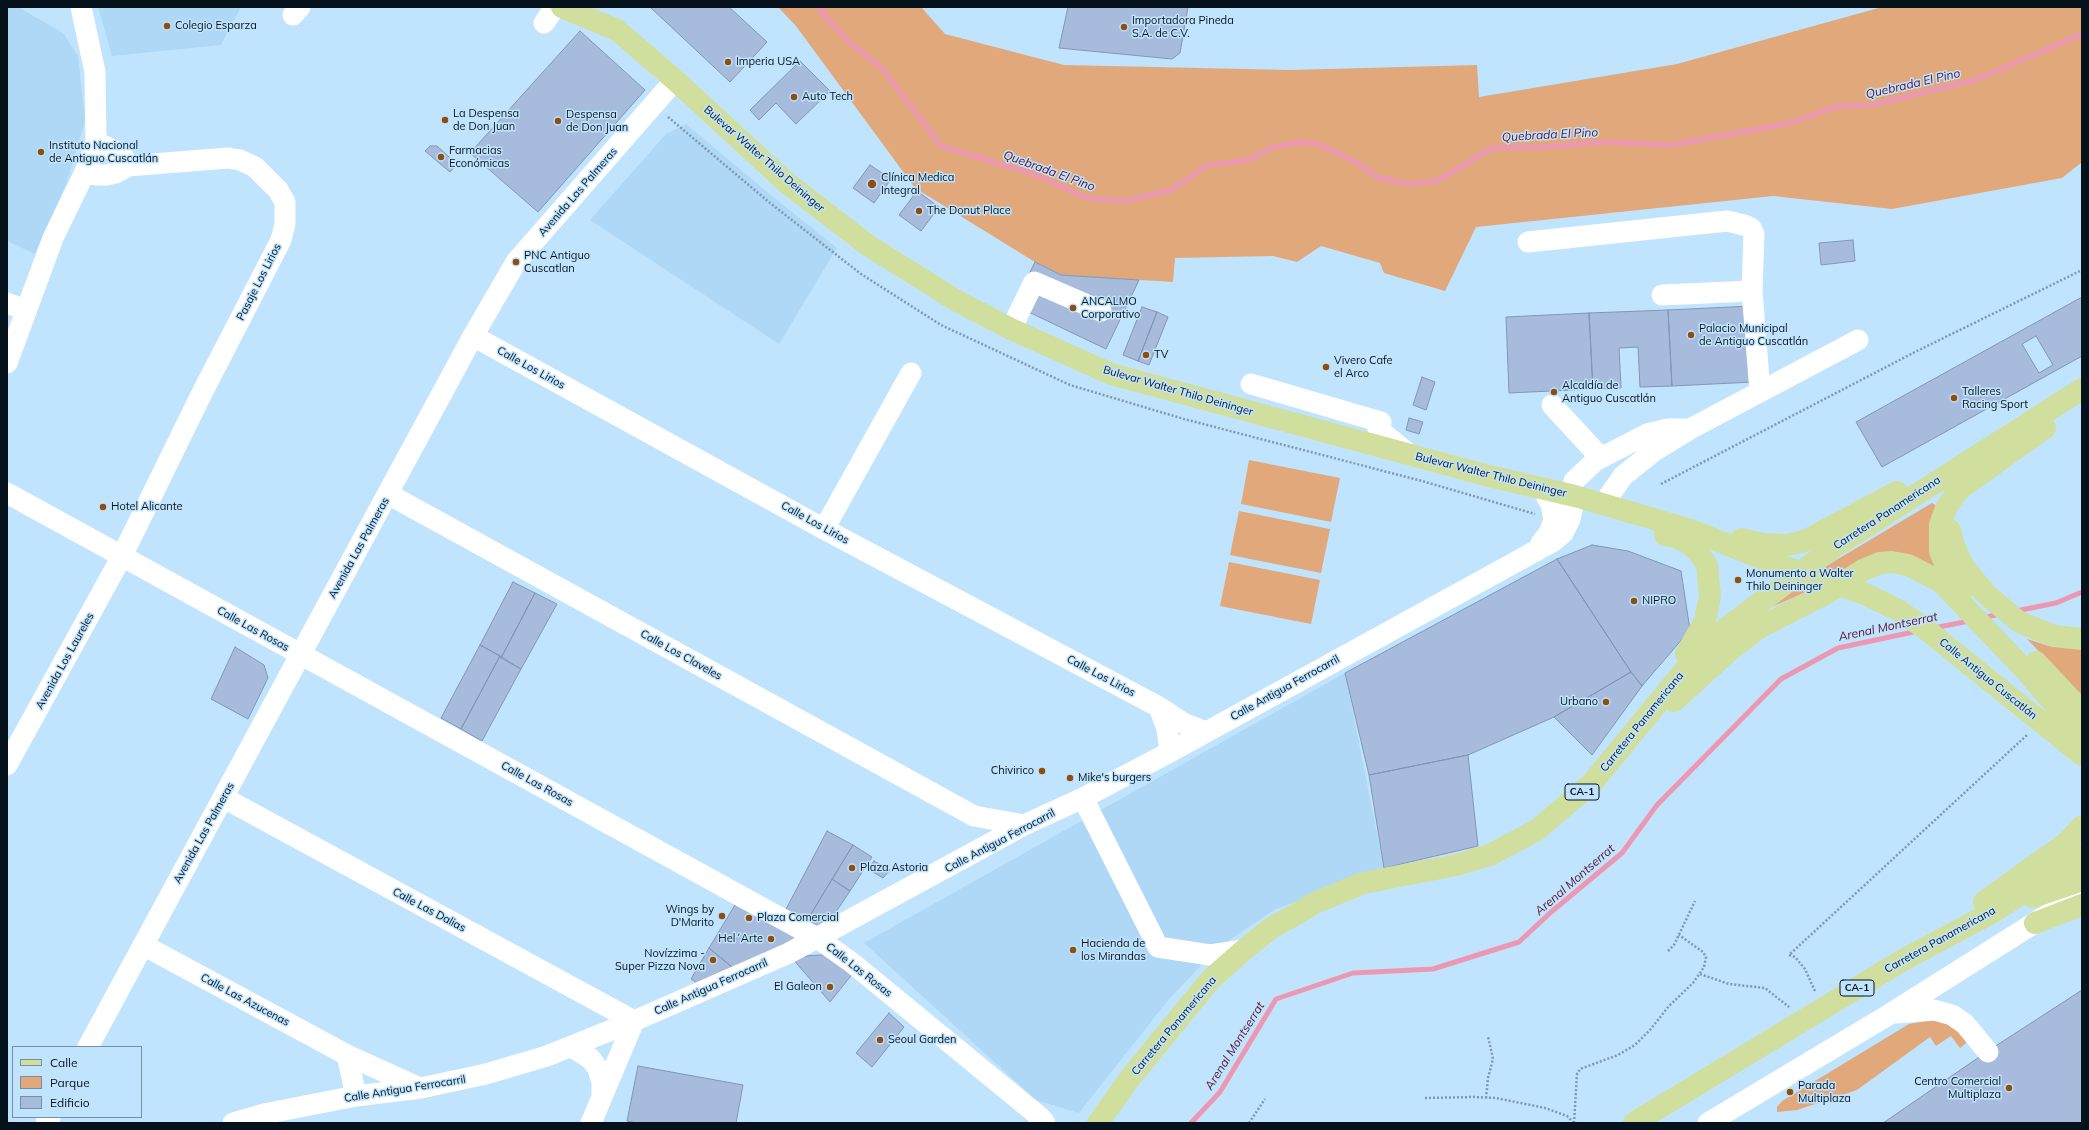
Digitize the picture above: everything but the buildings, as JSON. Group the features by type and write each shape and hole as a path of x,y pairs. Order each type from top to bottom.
{"main road":[{"name":"Bulevar Walter Thilo Deininger","path":"562,7 617,30"},
{"name":"Bulevar Walter Thilo Deininger","path":"603,7 617,30 675,80 787,183 831,218 869,246 957,300 1011,329 1111,374 1527,486 1574,495 1691,530"},
{"name":"Carretera Panamericana","path":"1098,1123 1130,1078 1211,979 1270,929 1317,902 1363,883 1456,865 1490,856 1524,839 1549,821 1592,783 1698,654 1729,626 1834,547 2082,389"},
{"path":"2082,401 1965,485 1951,499 1940,525 1940,551 1949,574 1960,589 2015,630 2046,672 2082,711"},
{"path":"1527,486 1539,483 1609,496 1664,511 1746,541 1787,545 1805,542 2047,410"},
{"path":"1489,476 1517,472 1574,495 1676,537 1695,549 1707,565 1710,585 1710,603 1700,632 1683,658 1648,701 1619,749"},
{"path":"1527,486 1547,498 1574,495 1609,496"},
{"name":"Calle Antiguo Cuscatlán","path":"1691,530 1776,564 1865,594 1896,609 1923,627 2082,755"},
{"path":"1592,783 1672,703 1747,637 1776,618 1826,593 1863,570 1880,563 1892,562 1908,565 1977,602 2026,671 2082,737"},
{"path":"2015,630 2082,639"},
{"path":"1903,960 2066,843 2082,826"},
{"name":"Carretera Panamericana","path":"1634,1123 1903,960 1993,912 2082,856"},
{"path":"1993,912 2082,880"},
{"path":"2035,923 2082,905"}],"street":[{"path":"7,363 16,307 53,238 85,172 96,142 95,72 81,7"},
{"name":"Avenida Las Palmeras","path":"89,1046 473,336 516,262 675,80"},
{"path":"96,142 122,154 128,166"},
{"name":"Pasaje Los Lirios","path":"85,172 95,175 106,175 116,173 128,166 228,158 240,160 255,167 278,190 285,202 286,217 281,240 203,391 122,556"},
{"path":"1528,242 1727,221 1751,228 1754,234 1752,291 1760,392"},
{"path":"1011,329 1034,282 1101,311"},
{"path":"1662,296 1752,291"},
{"name":"Calle Los Lirios","path":"473,336 824,529 1159,707 1183,723 1206,732"},
{"path":"1574,495 1595,462 1601,458 1646,445 1690,429 1858,340"},
{"path":"824,529 911,373"},
{"path":"1251,384 1381,422 1378,429 1410,455"},
{"path":"1552,405 1601,458"},
{"path":"1609,496 1646,445"},
{"name":"Calle Las Rosas","path":"7,493 817,938 851,962 1042,1120 1062,1123"},
{"name":"Calle Los Claveles","path":"388,494 974,816 1024,825"},
{"name":"Calle Antigua Ferrocarril","path":"233,1123 264,1114 356,1096 421,1088 486,1074 572,1047 782,956 983,849 1024,825 1083,798 1170,752 1552,542 1563,533 1574,495"},
{"name":"Calle Antigua Ferrocarril","path":"1534,551 1549,533 1554,520 1551,504 1547,498"},
{"name":"Avenida Los Laureles","path":"7,764 122,556"},
{"path":"1159,707 1167,728 1170,752"},
{"name":"Calle Las Dalias","path":"224,798 634,1021"},
{"path":"1083,798 1158,947 1210,955 1244,950"},
{"path":"974,816 983,849"},
{"path":"1708,1123 1727,1116 2082,893"},
{"name":"Calle Las Azucenas","path":"143,945 346,1055 421,1088"},
{"path":"1890,1014 1934,1010 1952,1015 1965,1024 1988,1052"},
{"path":"591,1123 634,1021"},
{"path":"572,1047 591,1059 598,1069 602,1082 602,1094"},
{"path":"346,1055 356,1096"}],"path":[{"path":"1661,484 1915,352 2082,270"},
{"path":"1824,1008 1805,969 1795,957 1789,955 2030,732"},
{"path":"1668,951 1674,945 1695,901"},
{"path":"1574,1123 1577,1074 1580,1069 1618,1055 1635,1045 1700,974 1704,967 1706,957 1703,952 1679,935"},
{"path":"1700,974 1729,984 1765,988 1784,1002 1800,1023"},
{"path":"1486,1098 1488,1078 1493,1059 1488,1036"},
{"path":"1425,1098 1486,1098 1545,1108 1567,1116 1574,1123"},
{"path":"1249,1123 1265,1099"}],"shaded area":[{"name":"Instituto Nacional de Antiguo Cuscatlán","path":"7,7 18,7 63,33 78,56 85,121 66,184 35,254 7,241"},
{"name":"Colegio Esparza","path":"98,7 241,7 221,45 112,56"},
{"path":"686,124 837,248 779,344 590,220 666,134"},
{"path":"1345,673 1384,868 1274,910 1218,948 1169,999 1079,1113 1036,1100 864,943"}],"green space":[{"path":"778,7 921,7 945,34 1064,65 1290,70 1477,65 1479,97 1677,64 1882,7 2082,7 2082,162 2062,178 1892,209 1773,196 1476,227 1445,291 1384,273 1380,263 1321,246 1297,262 1273,256 1175,258 1173,282 1061,275 1035,262 915,188 796,26"},
{"path":"1249,460 1340,478 1331,522 1241,504"},
{"path":"1932,503 1935,505 1940,568 1920,564 1815,588 1765,610 1786,590"},
{"path":"1239,511 1330,529 1321,573 1230,555"},
{"path":"1229,562 1320,580 1311,624 1220,606"},
{"path":"2027,639 2049,646 2082,648 2082,696"},
{"path":"1938,1019 1946,1020 1971,1039 1960,1048 1951,1036 1936,1046 1930,1037 1857,1090 1797,1110 1777,1112 1777,1107 1782,1101 1909,1024"}],"waterway":[{"name":"Quebrada El Pino","path":"817,7 849,42 882,68 941,146 1033,174 1088,198 1126,201 1171,190 1208,165 1249,160 1273,147 1300,142 1318,144 1356,162 1377,177 1409,184 1437,181 1492,148 1545,147 1604,142 1672,145 1790,123 1838,106 1873,105 1978,79 2082,34"},
{"name":"Arenal Montserrat","path":"2016,611 2056,603 2082,592"},
{"name":"Arenal Montserrat","path":"1982,618 2000,614"},
{"name":"Arenal Montserrat","path":"1934,628 1969,621"},
{"name":"Arenal Montserrat","path":"1191,1123 1220,1092 1276,999 1353,973 1433,969 1519,942 1550,913 1622,853 1657,805 1781,679 1838,648 1918,631"}],"place":[{"name":"Colegio Esparza","path":"167,26"},
{"name":"Importadora Pineda S.A. de C.V.","path":"1124,27"},
{"name":"Imperia USA","path":"728,62"},
{"name":"Auto Tech","path":"794,97"},
{"name":"La Despensa de Don Juan","path":"445,120"},
{"name":"Despensa de Don Juan","path":"558,121"},
{"name":"Instituto Nacional de Antiguo Cuscatlán","path":"41,152"},
{"name":"Farmacias Económicas","path":"441,157"},
{"name":"Clínica Medica Integral","path":"872,184"},
{"name":"The Donut Place","path":"919,211"},
{"name":"PNC Antiguo Cuscatlan","path":"516,262"},
{"name":"ANCALMO Corporativo","path":"1073,308"},
{"name":"Palacio Municipal de Antiguo Cuscatlán","path":"1691,335"},
{"name":"TV","path":"1146,355"},
{"name":"Vivero Cafe el Arco","path":"1326,367"},
{"name":"Alcaldía de Antiguo Cuscatlán","path":"1554,392"},
{"name":"Talleres Racing Sport","path":"1954,398"},
{"name":"Hotel Alicante","path":"103,507"},
{"name":"Monumento a Walter Thilo Deininger","path":"1738,580"},
{"name":"NIPRO","path":"1634,601"},
{"name":"Urbano","path":"1606,702"},
{"name":"Chivirico","path":"1042,771"},
{"name":"Mike's burgers","path":"1070,778"},
{"name":"Plaza Astoria","path":"852,868"},
{"name":"Wings by D'Marito","path":"722,916"},
{"name":"Plaza Comercial","path":"749,918"},
{"name":"Hel´Arte","path":"771,939"},
{"name":"Hacienda de los Mirandas","path":"1073,950"},
{"name":"Novízzima - Super Pizza Nova","path":"713,960"},
{"name":"El Galeon","path":"830,987"},
{"name":"Seoul Garden","path":"880,1040"},
{"name":"Centro Comercial Multiplaza","path":"2009,1088"},
{"name":"Parada Multiplaza","path":"1790,1092"}]}
